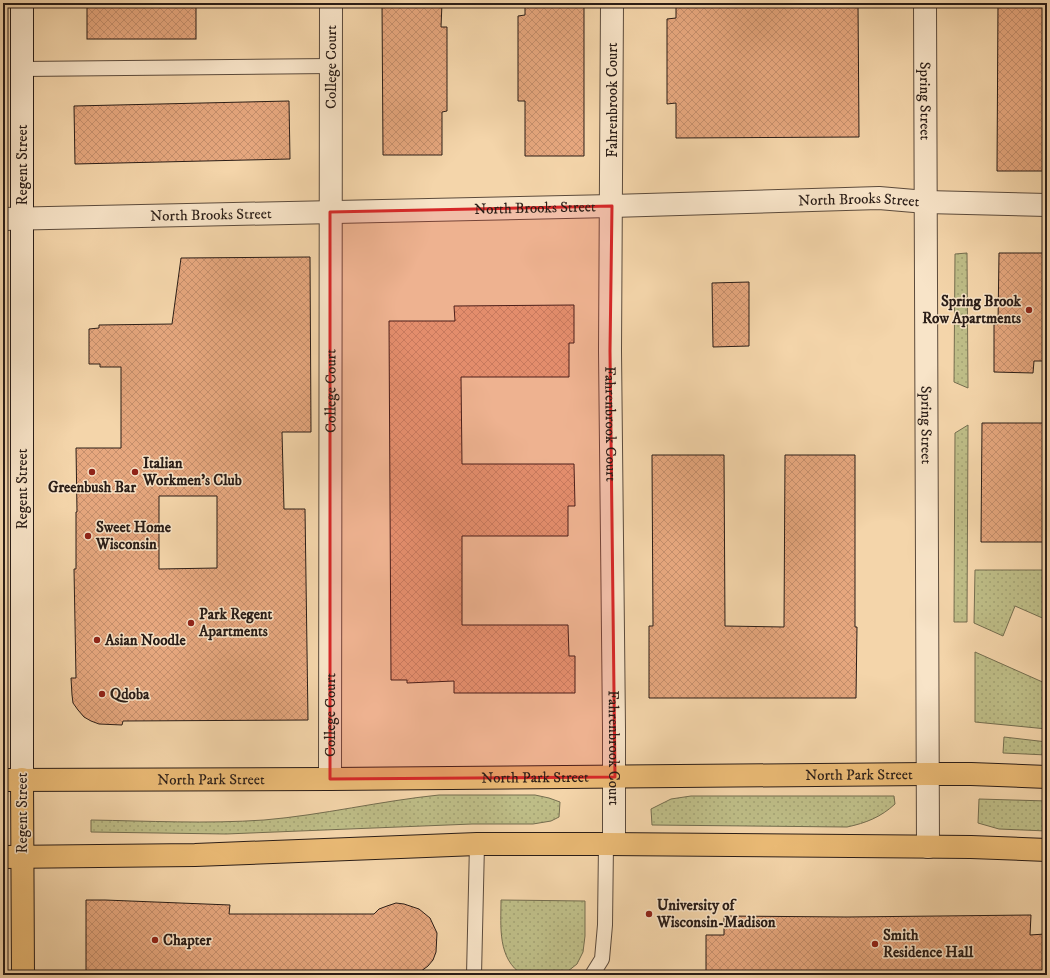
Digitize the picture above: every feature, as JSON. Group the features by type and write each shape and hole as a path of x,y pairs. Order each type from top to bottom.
{"main road":[{"name":"North Park Street","path":"12,780 928,774 1047,777"},
{"name":"Regent Street","path":"12,780 13,857 23,975"},
{"path":"13,857 195,855 477,844 971,847 1047,850"}],"street":[{"name":"Regent Street","path":"12,780 12,219 22,69 22,3"},
{"name":"College Court","path":"330,779 331,3"},
{"name":"Fahrenbrook Court","path":"610,844 615,777 610,351 612,3"},
{"name":"Spring Street","path":"925,3 928,847"},
{"name":"North Brooks Street","path":"12,219 612,206 879,198 926,202 1047,205"}],"lane":[{"path":"22,69 330,66"},
{"path":"474,975 477,844"},
{"path":"592,975 602,959 610,844"}],"highlighted area":[{"path":"612,206 610,351 615,777 330,779 330,212"}],"shaded area":[{"path":"967,253 968,388 954,382 955,254"},
{"path":"968,425 967,622 954,622 955,433"},
{"path":"975,570 1047,570 1047,620 1015,606 1003,636 974,623"},
{"path":"975,652 1047,684 1047,729 975,722"},
{"path":"1004,737 1047,742 1047,755 1003,753"},
{"path":"439,795 535,795 560,802 559,817 551,821 533,824 472,824 226,834 91,832 91,820 199,822 264,820 308,815"},
{"path":"691,796 894,796 895,804 884,813 873,819 861,824 847,827 652,825 651,809 671,799"},
{"path":"979,799 1047,801 1047,831 999,829 978,823"},
{"path":"501,900 585,901 585,936 583,952 577,964 563,975 523,975 509,960 502,941"}],"building":[{"path":"87,3 196,3 196,39 87,39"},
{"path":"382,3 442,3 441,27 447,27 447,111 442,112 442,155 383,155"},
{"path":"525,3 584,3 584,156 525,156 525,101 518,101 518,16 525,15"},
{"path":"676,3 858,3 859,137 676,138 676,103 667,104 667,19 676,18"},
{"path":"998,3 1047,3 1047,171 997,171"},
{"path":"289,101 290,159 75,164 74,106"},
{"name":"Spring Brook Row Apartments","path":"999,253 1047,253 1047,361 1034,361 1033,373 994,372 994,324 998,324"},
{"path":"310,257 311,432 282,432 284,509 305,509 308,720 123,721 122,725 99,724 84,717 73,703 71,678 76,678 74,569 76,569 77,512 76,448 121,448 121,367 100,367 100,364 89,364 89,329 99,328 99,325 172,324 181,258","holes":["159,496 217,496 217,568 159,569"]},
{"path":"749,282 749,346 713,347 712,283"},
{"path":"574,305 574,343 569,343 569,377 461,377 462,464 574,464 575,506 568,506 568,536 462,536 462,625 568,625 569,656 575,656 575,693 454,693 454,681 407,683 407,680 391,680 389,321 455,321 454,306"},
{"path":"982,423 1047,423 1047,542 981,542"},
{"path":"652,455 724,455 725,626 784,627 785,455 855,455 855,627 857,627 856,698 649,698 649,626 653,626"},
{"path":"86,900 230,905 229,914 374,914 379,909 396,903 404,904 419,909 430,918 437,933 436,952 433,960 428,966 416,975 86,975"},
{"name":"Smith Residence Hall","path":"1031,915 1030,935 1045,934 1045,975 706,975 706,935 724,935 724,916 847,917"}],"place":[{"name":"Spring Brook Row Apartments","path":"1029,310"},
{"name":"Greenbush Bar","path":"92,472"},
{"name":"Italian Workmen's Club","path":"135,472"},
{"name":"Sweet Home Wisconsin","path":"88,536"},
{"name":"Park Regent Apartments","path":"191,623"},
{"name":"Asian Noodle","path":"97,640"},
{"name":"Qdoba","path":"102,694"},
{"name":"University of Wisconsin-Madison","path":"649,914"},
{"name":"Chapter","path":"155,940"},
{"name":"Smith Residence Hall","path":"875,944"}]}
